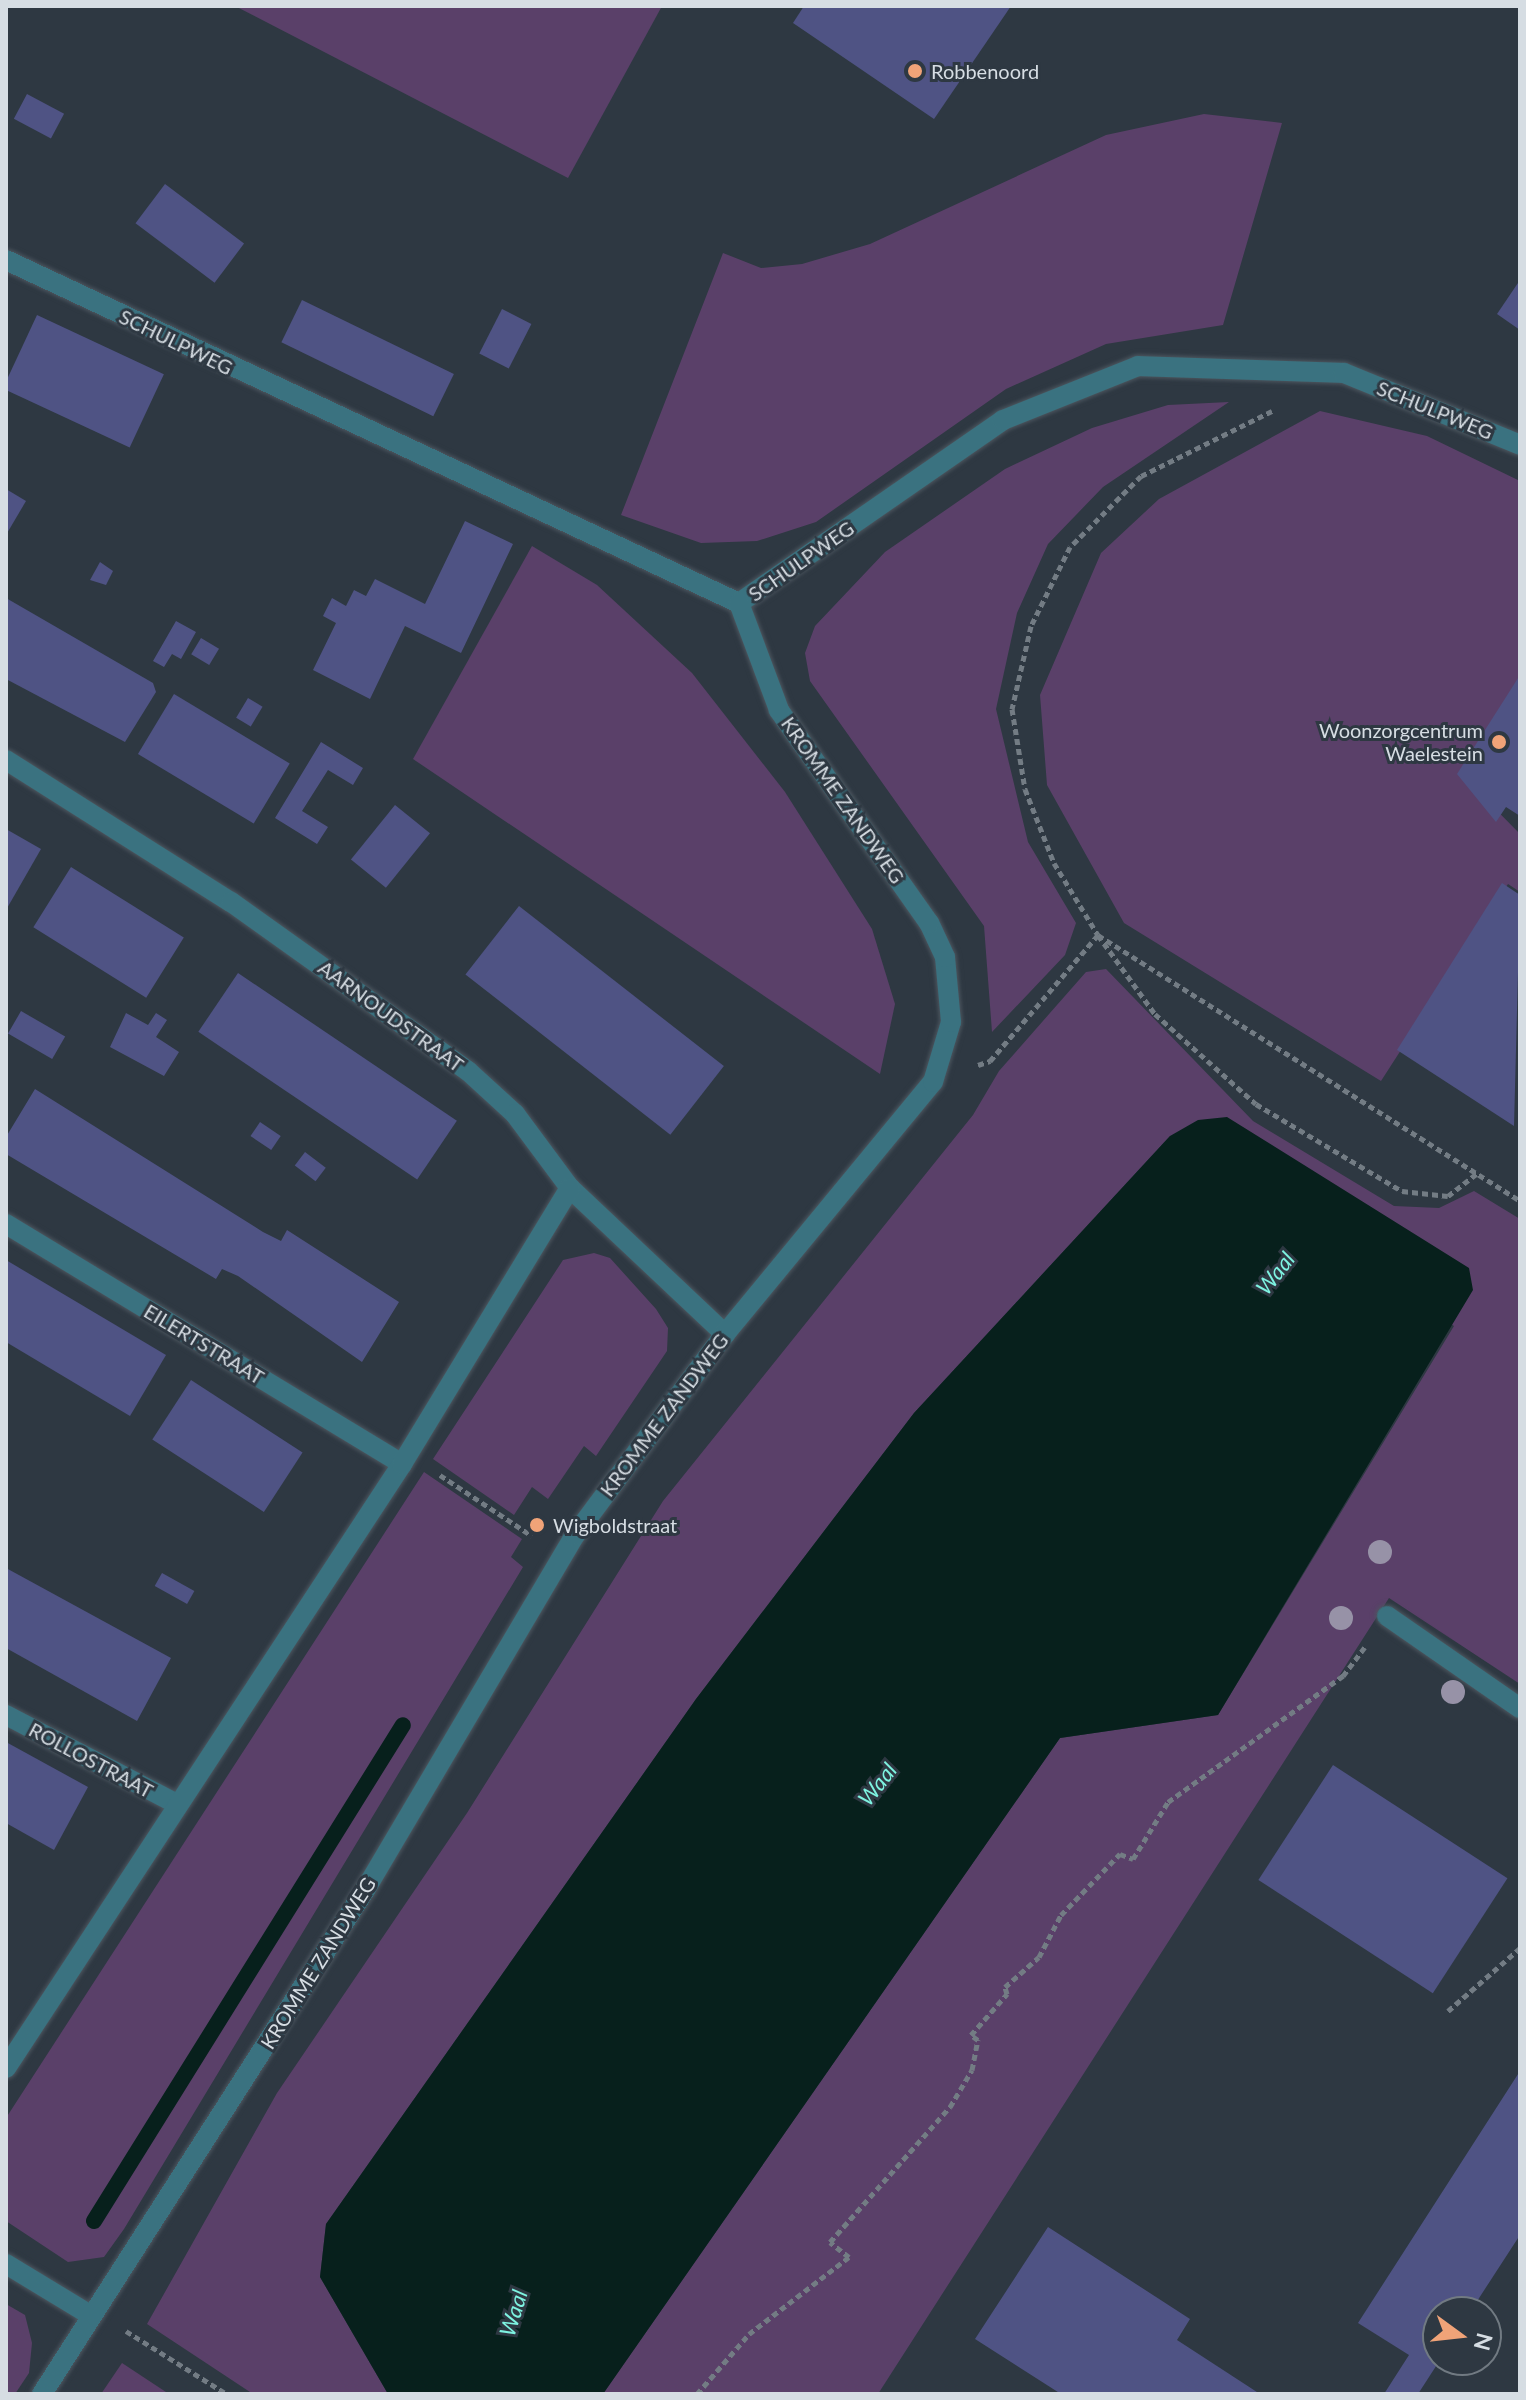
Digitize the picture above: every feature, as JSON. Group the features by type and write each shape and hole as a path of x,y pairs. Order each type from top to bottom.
{"street":[{"name":"SCHULPWEG","path":"6,260 739,603 1003,420 1138,366 1344,373 1520,445"},
{"name":"KROMME ZANDWEG","path":"42,2394 365,1890 562,1556 725,1334 933,1082 951,1022 945,957 929,923 779,710 739,603"},
{"name":"AARNOUDSTRAAT","path":"6,760 410,1026 515,1114 570,1188 725,1334"},
{"path":"6,2068 402,1464 570,1188"},
{"name":"EILERTSTRAAT","path":"6,1224 402,1464"},
{"path":"1387,1616 1520,1708"},
{"name":"ROLLOSTRAAT","path":"6,1715 177,1804"},
{"path":"6,2264 92,2316"}],"path":[{"path":"1276,409 1141,476 1070,547 1031,626 1012,709 1025,789 1054,863 1098,935 1155,1014 1256,1104 1402,1191 1448,1196 1479,1172"},
{"path":"933,1082 990,1061 1098,935"},
{"path":"1098,935 1479,1172 1520,1201"},
{"path":"402,1464 427,1467 562,1556"},
{"path":"697,2394 749,2334 849,2257 830,2242 950,2107 972,2070 978,2040 971,2035 1007,1994 1005,1987 1039,1957 1061,1915 1120,1854 1133,1859 1168,1802 1343,1676 1387,1616"},
{"path":"1448,2011 1520,1948"},
{"path":"92,2316 137,2336 227,2394"}],"shaded area":[{"path":"235,6 662,6 568,178"},
{"path":"1204,114 1282,123 1223,325 1106,344 1006,389 816,522 757,541 701,543 621,515 723,253 761,268 802,264 870,244 1106,135"},
{"path":"1229,402 1103,487 1048,544 1017,613 996,709 1028,842 1076,923 1065,955 992,1032 984,926 810,681 805,653 815,626 885,552 1005,469 1092,428 1168,405"},
{"path":"1320,411 1427,436 1520,481 1520,678 1459,772 1520,834 1520,892 1508,884 1381,1081 1124,923 1047,785 1040,695 1101,553 1159,499"},
{"path":"532,546 597,585 692,673 785,792 872,929 895,1004 880,1074 413,759"},
{"path":"1106,969 1253,1121 1394,1206 1439,1208 1474,1191 1520,1219 1520,1684 1389,1598 878,2394 603,2394 1060,1738 1218,1715 1454,1326 1170,1136 914,1413 696,1699 326,2224 320,2277 388,2394 253,2394 147,2324 277,2093 467,1813 663,1501 973,1115 999,1071 1086,972"},
{"path":"594,1253 610,1258 656,1309 668,1328 667,1351 596,1456 584,1446 548,1499 532,1487 514,1515 433,1459 563,1260"},
{"path":"424,1472 522,1539 511,1557 523,1567 124,2229 104,2257 68,2262 6,2221 6,2118"},
{"path":"6,2304 25,2315 32,2343 29,2373 15,2394 6,2394"},
{"path":"122,2363 169,2394 101,2394"}],"water":[{"name":"Waal","path":"1227,1117 1469,1268 1473,1290 1218,1715 1060,1738 603,2394 388,2394 320,2277 326,2224 696,1699 914,1413 1170,1136 1198,1120"}],"building":[{"name":"Robbenoord","path":"804,6 1011,6 934,119 793,23"},
{"path":"27,94 64,114 51,138 14,119"},
{"path":"165,184 244,244 215,283 136,223"},
{"path":"1520,280 1520,330 1497,314"},
{"path":"302,300 454,374 433,416 281,342"},
{"path":"502,309 531,324 509,369 479,354"},
{"path":"37,315 164,374 130,448 6,390 6,381"},
{"path":"6,489 26,501 6,535"},
{"path":"465,521 513,544 461,653 405,626 370,699 313,670 336,623 323,616 332,598 346,606 354,590 366,596 375,579 425,604"},
{"path":"100,562 113,571 106,585 90,580"},
{"path":"6,598 153,683 156,692 125,742 6,679"},
{"path":"176,621 196,632 181,659 172,654 164,667 153,661"},
{"path":"201,638 219,649 209,665 191,654"},
{"name":"Woonzorgcentrum Waelestein","path":"1520,675 1520,816 1506,807 1496,822 1457,774"},
{"path":"174,694 290,764 254,824 138,754"},
{"path":"248,698 263,707 251,726 236,718"},
{"path":"321,742 363,768 353,785 328,770 302,811 328,827 317,844 275,818"},
{"path":"395,805 430,833 386,888 351,859"},
{"path":"6,829 41,849 6,910"},
{"path":"71,867 184,937 146,998 33,927"},
{"path":"1502,883 1520,895 1514,1126 1397,1050"},
{"path":"519,906 724,1066 670,1135 465,975"},
{"path":"238,973 457,1121 417,1179 198,1032"},
{"path":"21,1011 65,1036 52,1059 8,1034"},
{"path":"126,1013 148,1025 156,1013 167,1020 156,1037 179,1052 164,1076 110,1047"},
{"path":"35,1089 263,1232 281,1241 287,1230 399,1302 362,1362 238,1276 222,1269 216,1279 6,1154 6,1137"},
{"path":"260,1122 281,1136 271,1150 250,1136"},
{"path":"305,1152 326,1168 316,1181 295,1166"},
{"path":"6,1260 166,1355 130,1416 6,1342"},
{"path":"191,1380 303,1452 264,1512 152,1440"},
{"path":"6,1568 171,1658 137,1721 6,1648"},
{"path":"162,1573 194,1591 187,1604 155,1586"},
{"path":"6,1742 88,1787 54,1850 6,1823"},
{"path":"1333,1765 1507,1878 1433,1993 1258,1880"},
{"path":"1520,2071 1520,2235 1480,2296 1422,2296 1422,2376 1430,2376 1418,2394 1384,2394 1409,2355 1358,2323"},
{"path":"1048,2227 1190,2319 1177,2340 1260,2394 1061,2394 975,2339"}],"waterway":[{"path":"94,2221 403,1725"}],"place":[{"name":"Robbenoord","path":"915,71"},
{"name":"Woonzorgcentrum Waelestein","path":"1499,742"},
{"name":"Wigboldstraat","path":"537,1525"}]}
